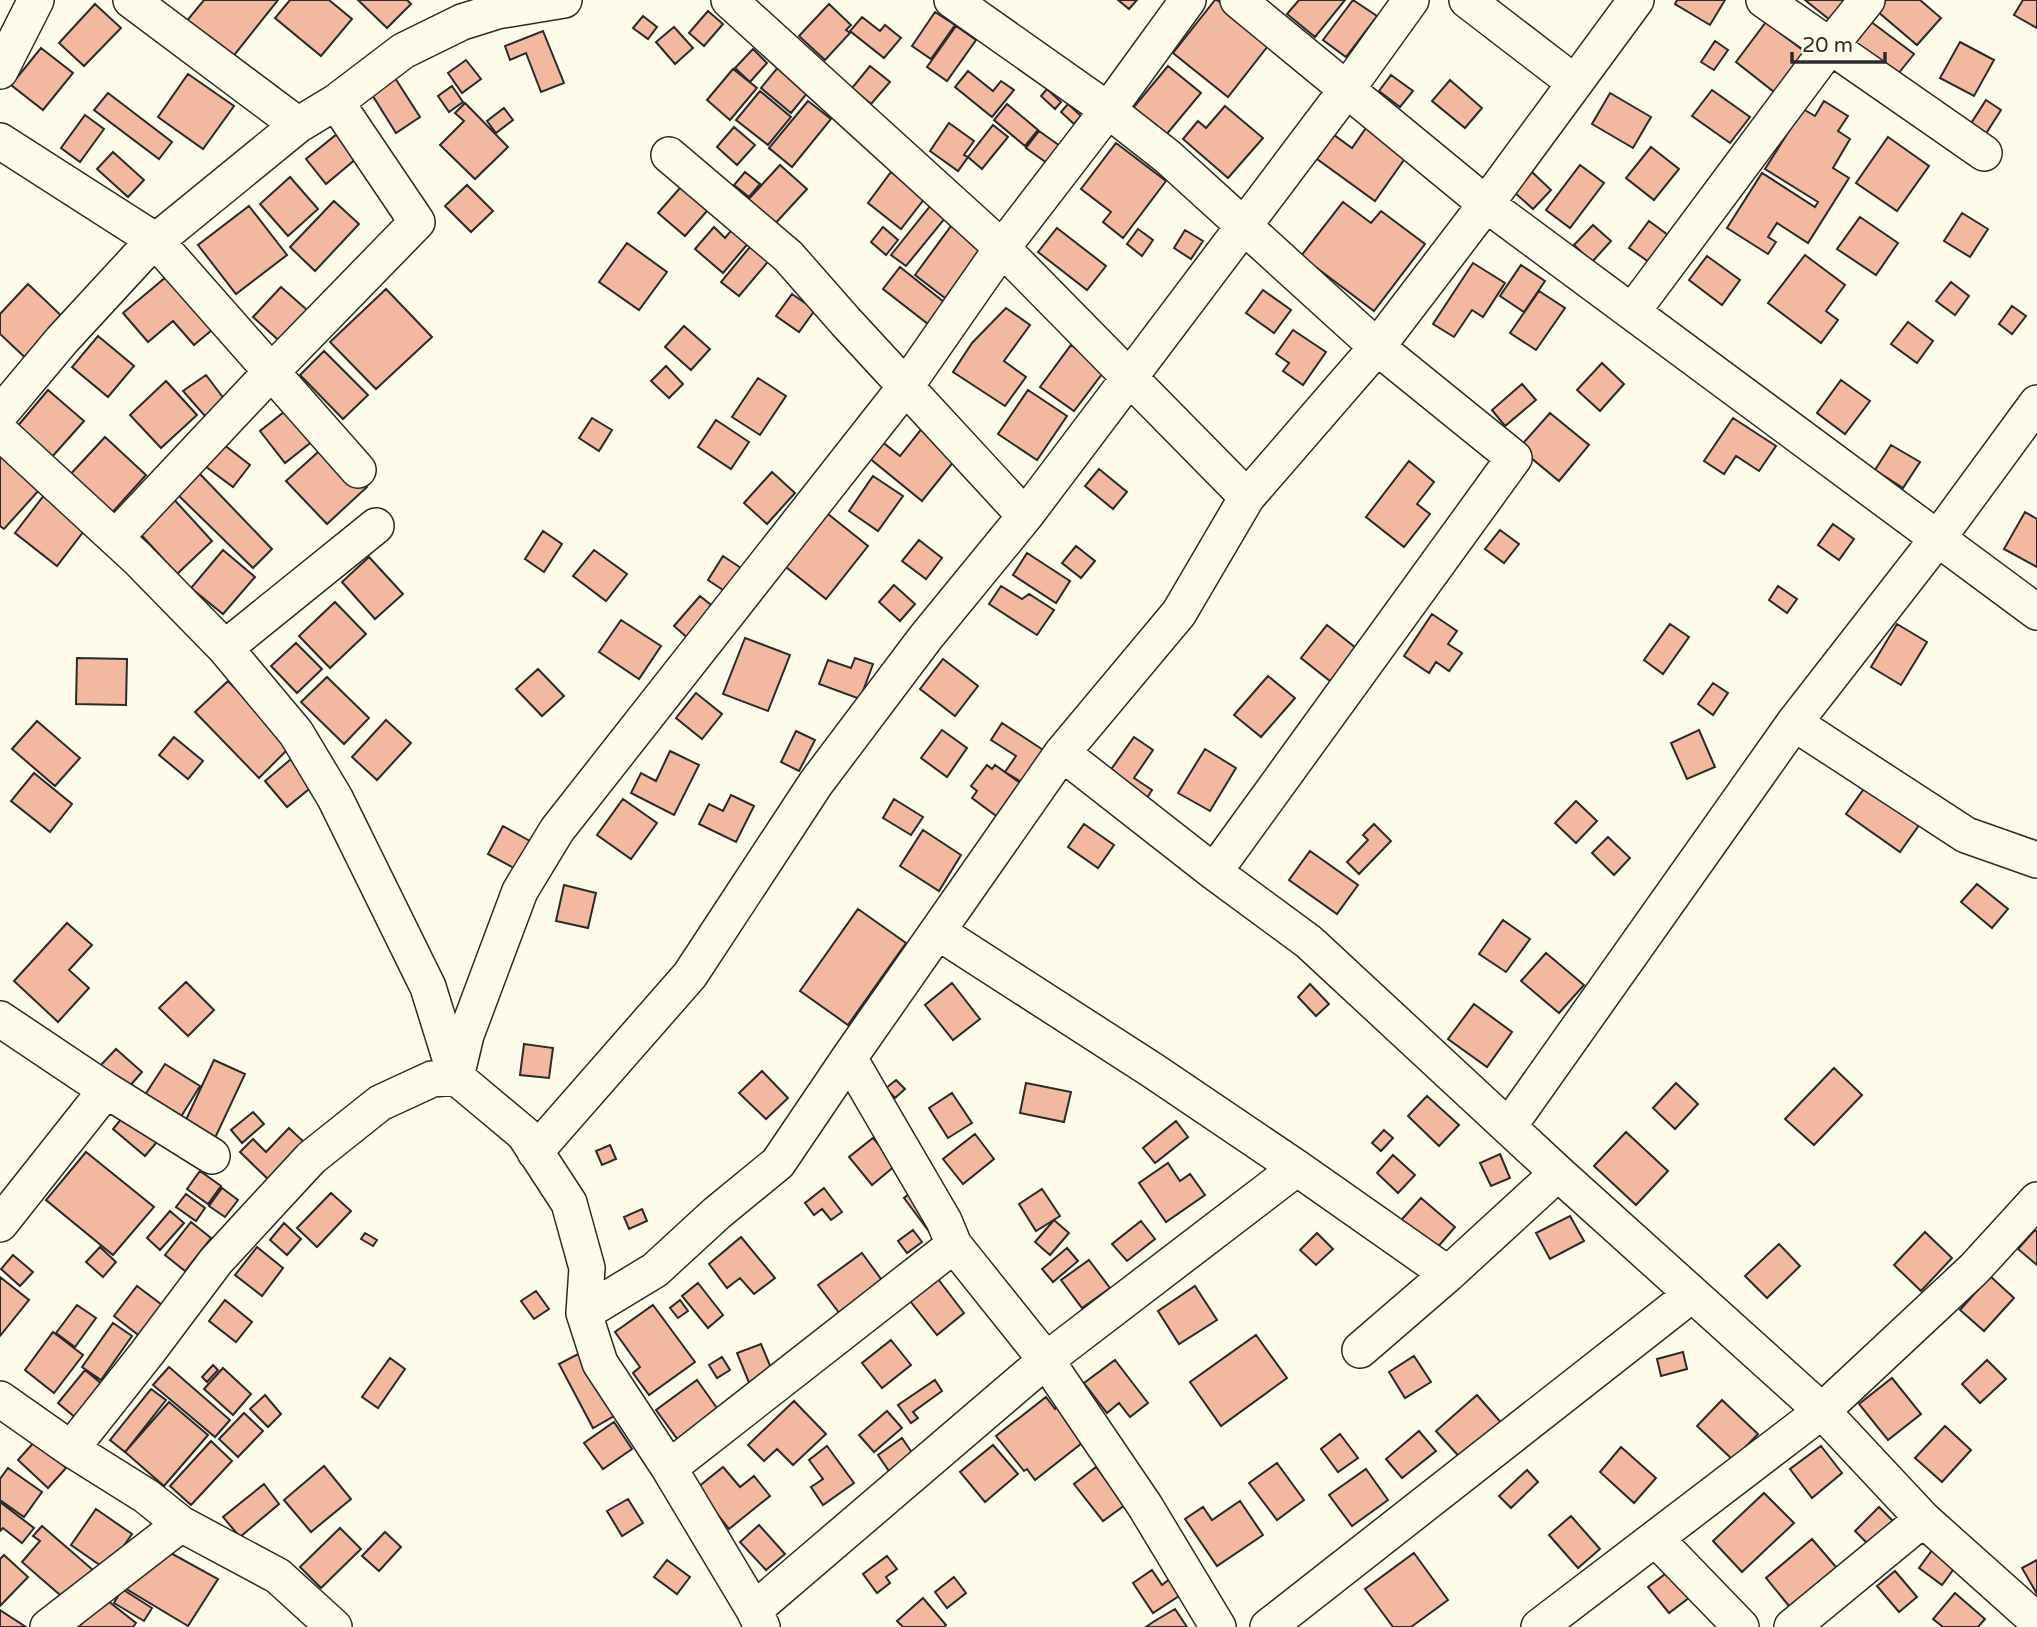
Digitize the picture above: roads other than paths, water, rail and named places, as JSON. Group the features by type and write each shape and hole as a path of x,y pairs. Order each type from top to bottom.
{"street":[{"path":"0,71 36,0"},
{"path":"131,0 298,125"},
{"path":"0,414 62,340 156,241 298,125 336,102 403,51 462,22 497,11 564,0"},
{"path":"729,0 1002,248 1247,497"},
{"path":"952,0 1108,110 1168,157 1377,347 1514,458 1214,872"},
{"path":"456,1077 466,1035 520,891 557,830 906,386 1002,248 1188,0"},
{"path":"1238,0 1486,204 2037,612"},
{"path":"535,1152 690,975 816,783 926,637 1025,516 1412,0"},
{"path":"1467,0 1575,83"},
{"path":"584,1313 655,1270 717,1213 778,1163 1062,753 1180,613 1247,497 1377,347 1636,0"},
{"path":"1764,0 1984,153"},
{"path":"1632,312 1867,0"},
{"path":"115,538 417,222 336,102"},
{"path":"0,141 156,241 358,470"},
{"path":"669,155 788,256 1025,516"},
{"path":"1509,1126 1794,723 1938,538 2037,403"},
{"path":"0,432 137,558 225,648 296,733 335,798 428,987 456,1077 524,1134 569,1203 587,1268 584,1313 600,1363 669,1468 758,1618 1046,1360 1297,1168"},
{"path":"225,648 376,526"},
{"path":"1794,723 1966,835 2037,860"},
{"path":"1062,753 1214,872 1309,942 1691,1295 1822,1411 1923,1519 2037,1621"},
{"path":"937,932 1297,1168 1448,1274"},
{"path":"0,1019 212,1156"},
{"path":"849,1058 944,1221 954,1245 1046,1360 1144,1506 1219,1627"},
{"path":"71,1449 216,1261 311,1158 380,1103 432,1079 456,1077"},
{"path":"0,1224 106,1090"},
{"path":"1360,1350 1558,1173"},
{"path":"1539,1627 1822,1411 1974,1269 2037,1200"},
{"path":"669,1468 954,1245"},
{"path":"1268,1627 1691,1295"},
{"path":"0,1399 71,1449 146,1496 181,1524 278,1576 334,1627"},
{"path":"1792,1627 1923,1519"},
{"path":"48,1627 181,1524"},
{"path":"1656,1539 1741,1627"}]}
